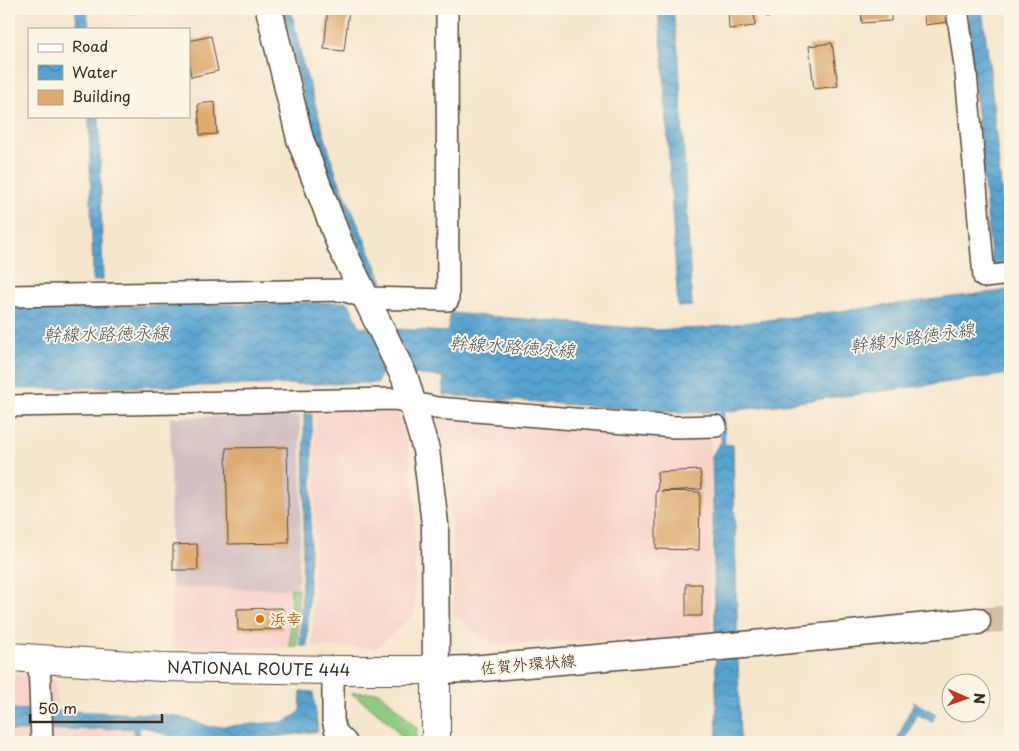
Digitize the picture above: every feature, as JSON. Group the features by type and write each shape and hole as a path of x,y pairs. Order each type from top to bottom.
{"highway":[{"name":"NATIONAL ROUTE 444","path":"9,657 161,666 332,670 436,670"},
{"path":"436,670 436,742"}],"main road":[{"path":"269,9 300,139 341,247 409,390 426,450 435,524 436,670"},
{"name":"佐賀外環状線","path":"436,670 471,669 709,648 977,622"}],"street":[{"path":"9,296 343,290 372,310 448,300 447,9"},
{"path":"957,9 966,73 984,277 1010,274"},
{"path":"9,406 395,399 409,390 437,408 675,427 716,426"},
{"path":"39,659 42,740"},
{"path":"332,670 333,720 336,739"}],"shaded area":[{"path":"315,409 398,409 407,444 415,495 415,614 376,648 312,646"},
{"path":"433,415 710,431 711,636 653,640 555,641 493,645 453,615 452,531 448,493"},
{"path":"300,416 302,487 298,589 171,588 170,417"},
{"path":"171,588 298,589 297,646 290,648 171,648"},
{"path":"9,675 55,679 58,720 136,721 137,742 9,742"}],"green space":[{"path":"291,588 298,589 297,646 290,648"},
{"path":"380,692 417,728 416,742 405,742 387,721 351,693"}],"water":[{"path":"75,9 87,9 89,28 78,28"},
{"path":"282,9 291,9 303,64 336,174 383,282 377,284 331,185 310,122"},
{"path":"658,9 673,9 679,61 692,306 678,307 663,59"},
{"path":"967,9 982,9 990,70 1008,265 992,267"},
{"path":"89,118 99,118 103,280 93,281"},
{"name":"幹線水路徳永線","path":"1010,290 1010,374 730,411 683,413 443,395 444,377 382,371 377,383 9,389 9,308 348,302 360,327 448,332 450,313 658,330 704,328"},
{"path":"304,414 312,414 312,484 307,646 300,646 305,486"},
{"path":"719,444 733,445 740,742 717,742 712,456"},
{"path":"301,691 313,692 318,731 238,742 186,742 148,728 139,727 140,742 134,742 133,728 9,731 9,709 173,715 211,727 285,722 300,712"},
{"path":"914,702 936,714 932,722 917,714 904,742 896,742"}],"building":[{"path":"110,9 137,9 137,13 110,13"},
{"path":"328,9 349,9 344,51 324,49"},
{"path":"728,9 754,9 755,26 729,29"},
{"path":"765,9 810,9 810,12 767,17"},
{"path":"861,9 891,9 891,21 862,23"},
{"path":"923,9 948,9 949,22 925,25"},
{"path":"211,36 218,71 191,77 190,41"},
{"path":"832,43 838,86 814,89 809,46"},
{"path":"215,102 217,134 200,135 198,104"},
{"path":"287,447 289,543 228,544 226,448"},
{"path":"700,470 702,489 661,491 700,492 699,550 656,549 657,472"},
{"path":"197,544 198,570 173,570 173,545"},
{"path":"686,584 702,584 702,616 686,616"},
{"name":"浜幸","path":"282,608 282,629 238,630 237,609"}],"waterway":[{"path":"722,405 723,449"}],"tunnel":[{"path":"977,621 1010,618"}],"place":[{"name":"浜幸","path":"260,619"}]}
